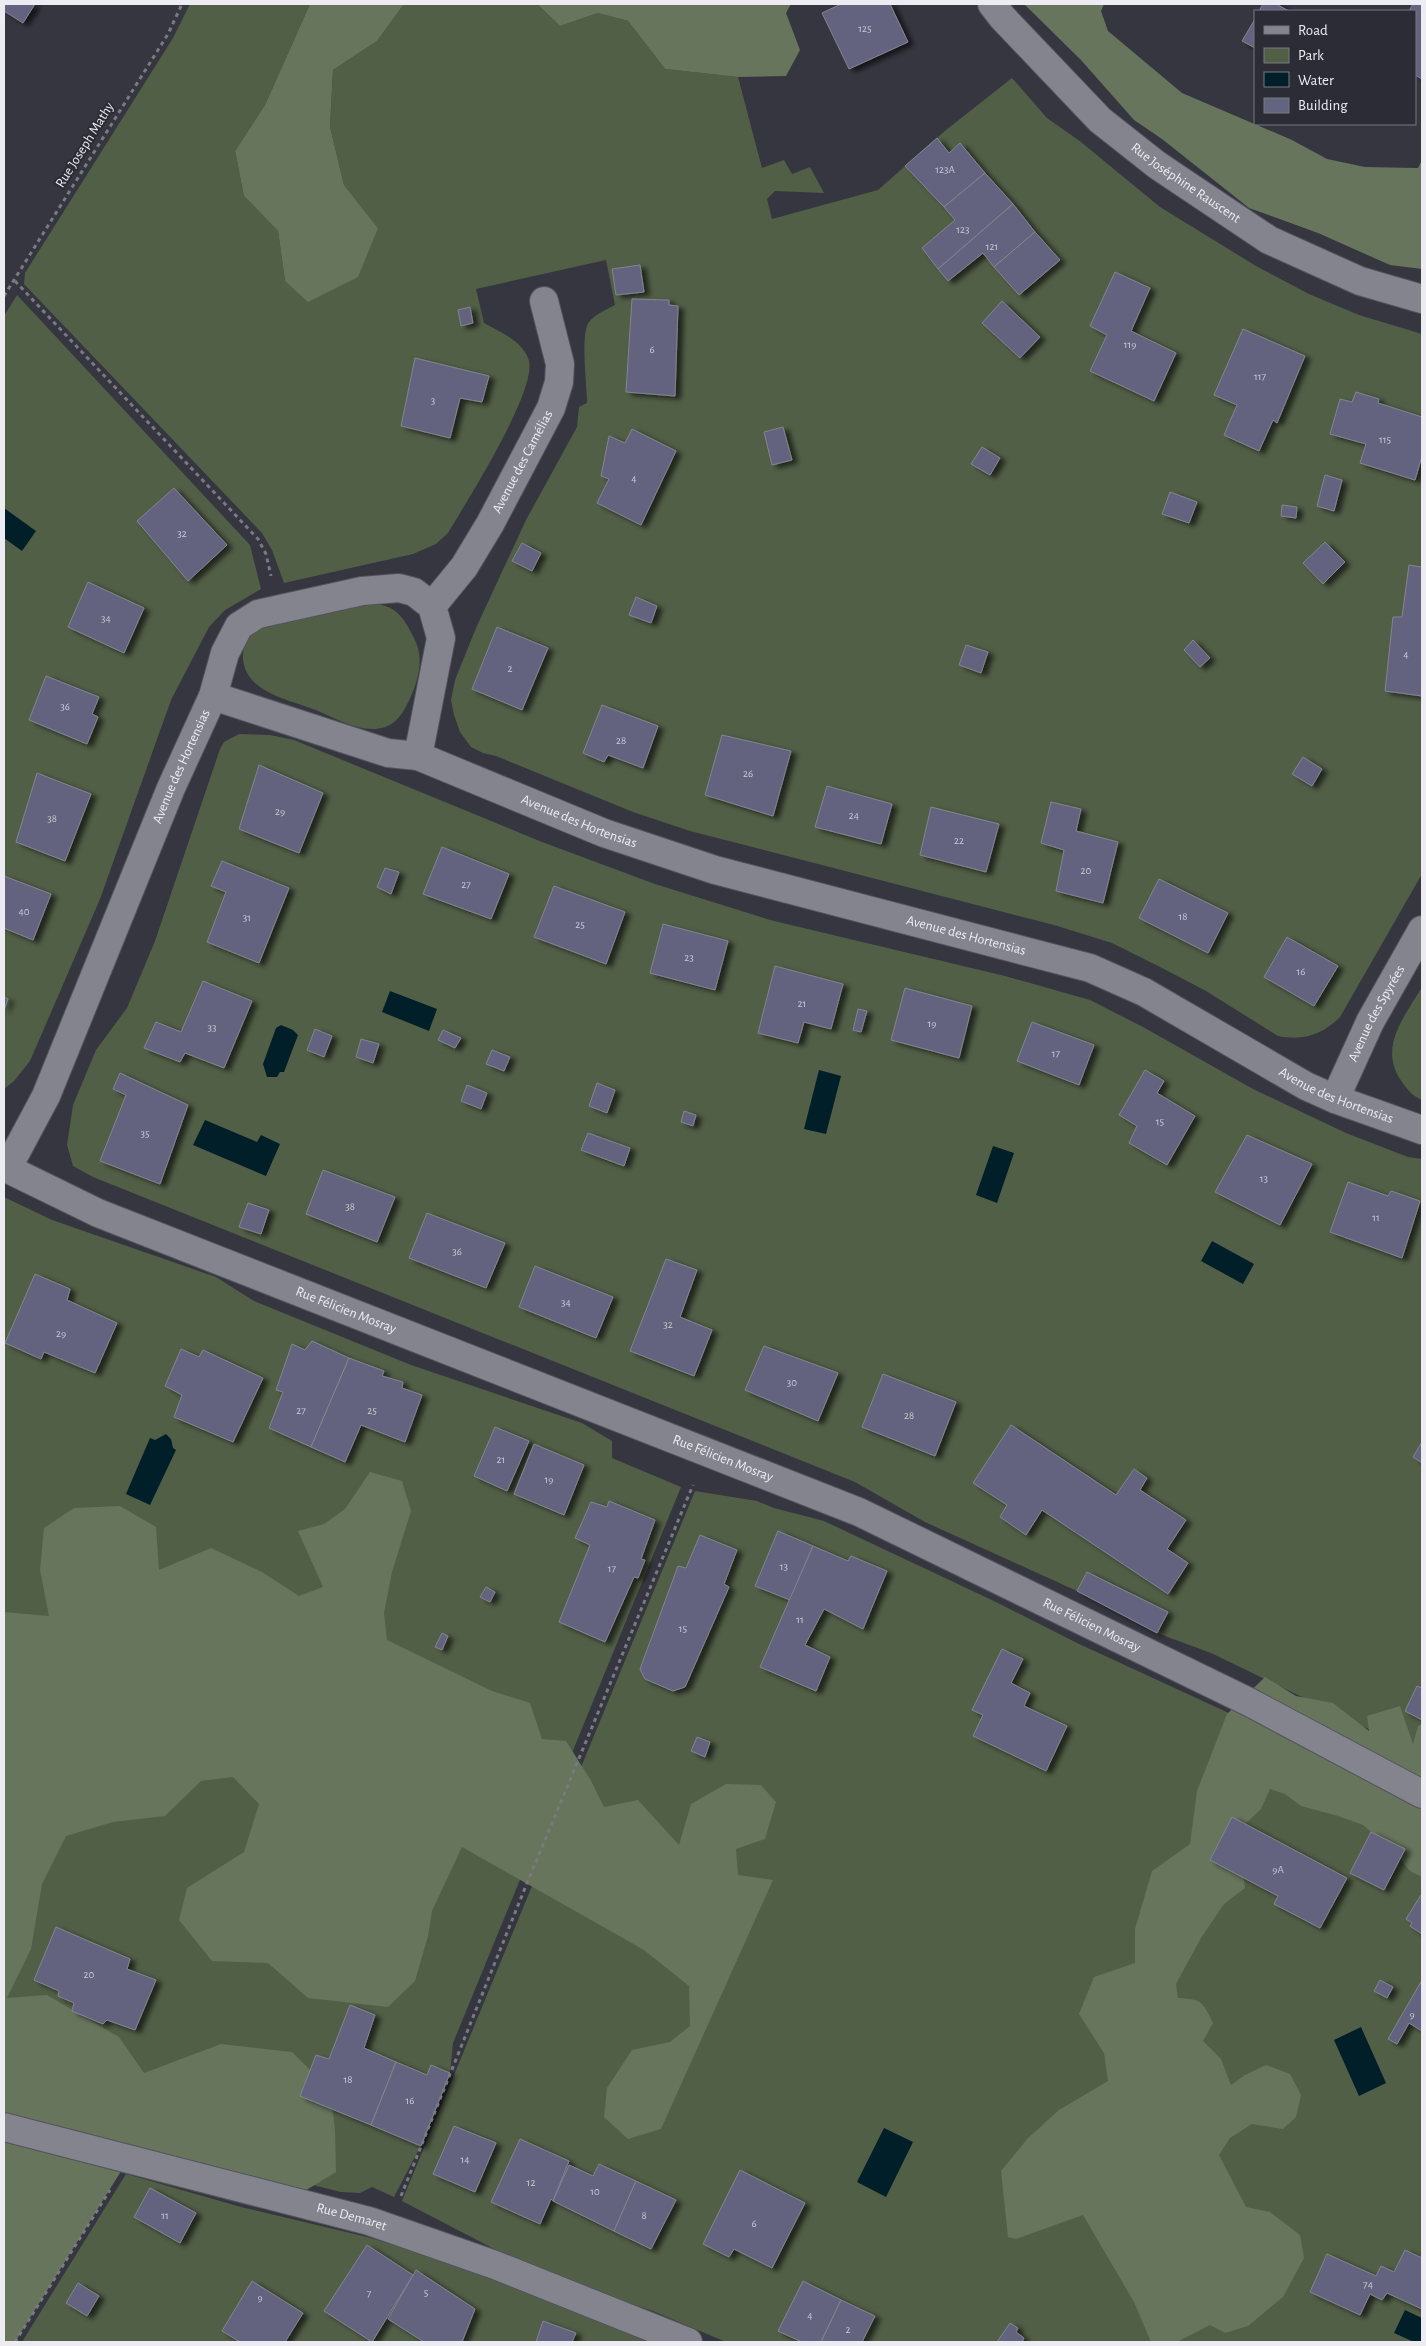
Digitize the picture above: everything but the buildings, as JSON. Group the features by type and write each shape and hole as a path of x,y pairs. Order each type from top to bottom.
{"street":[{"name":"Rue Joséphine Rauscent","path":"992,4 1002,17 1100,120 1156,165 1269,240 1360,280 1422,299"},
{"name":"Avenue des Camélias","path":"432,606 469,560 551,408 559,382 560,364 544,300"},
{"path":"213,696 225,653 239,626 258,614 362,591 399,588 414,592 432,606 441,638 418,756"},
{"name":"Avenue des Hortensias","path":"5,1168 46,1096 171,788 213,696 388,753 418,756 604,833 706,867 1090,968 1144,992 1306,1086 1335,1099 1422,1130"},
{"name":"Avenue des Spyrées","path":"1335,1099 1370,1022 1422,930"},
{"name":"Rue Félicien Mosray","path":"5,1168 69,1201 98,1213 860,1512 1249,1702 1422,1794"},
{"name":"Rue Demaret","path":"4,2127 389,2227 495,2265 688,2342"}],"path":[{"name":"Rue Joseph Mathy","path":"4,296 168,34 182,4"},
{"path":"15,281 258,539 266,554 278,609"},
{"path":"389,2227 526,1883 706,1452"},
{"path":"15,2342 128,2160"}],"green space":[{"path":"190,4 310,4 265,105 235,151 244,196 278,231 285,281 378,228 344,185 330,127 333,70 377,41 404,4 537,4 560,26 598,13 628,21 665,69 738,77 762,168 784,160 792,174 810,167 824,193 775,191 767,199 772,219 878,190 946,130 1012,78 1047,118 1081,142 1160,207 1256,266 1309,294 1359,315 1422,334 1422,874 1340,1017 1326,1028 1312,1035 1296,1038 1278,1036 1206,991 1112,943 1054,925 690,831 633,812 471,747 460,732 454,715 451,700 455,680 476,628 526,520 577,427 579,407 587,403 584,348 586,328 594,317 615,305 606,260 476,289 484,323 509,337 520,346 528,358 529,372 513,418 448,533 436,544 413,554 284,583 272,550 262,533 24,284 25,273 173,38"},
{"path":"310,4 404,4 377,41 333,70 330,127 344,185 378,228 358,277 308,302 285,281 278,231 244,196 235,151 265,105"},
{"path":"537,4 791,4 786,13 800,50 786,76 738,77 665,69 628,21 598,13 560,26"},
{"path":"1024,4 1104,4 1101,11 1108,31 1182,93 1292,140 1327,159 1365,167 1418,168 1422,160 1422,269 1390,265 1318,233 1249,208 1162,139 1134,120 1081,60"},
{"path":"17,295 250,545 261,589 225,610 209,627 171,700 100,899 30,1061 14,1081 4,1089 4,316"},
{"path":"362,603 373,603 389,607 395,611 405,622 419,651 419,670 414,689 400,716 391,725 367,729 348,724 269,693 252,679 246,670 243,659 244,649 247,641 259,627"},
{"path":"239,734 270,735 294,740 542,842 655,884 770,920 1005,976 1090,1000 1143,1027 1253,1089 1346,1133 1408,1157 1422,1159 1422,1755 1211,1653 1157,1633 1077,1591 925,1522 855,1482 93,1177 73,1166 67,1145 73,1105 96,1050 127,1008 155,941 220,749 224,742"},
{"path":"1422,987 1422,1100 1415,1096 1400,1079 1394,1067 1392,1055 1393,1043 1402,1020"},
{"path":"4,1197 52,1220 216,1277 254,1301 411,1365 582,1423 612,1441 612,1458 681,1487 453,2043 450,2073 421,2145 394,2197 372,2187 360,2193 341,2192 4,2109"},
{"path":"370,1472 402,1481 411,1511 392,1572 384,1613 387,1640 492,1691 530,1703 542,1739 566,1741 590,1779 604,1807 638,1800 679,1845 691,1804 726,1784 761,1785 776,1802 765,1839 736,1849 738,1875 773,1880 661,2129 628,2139 604,2117 607,2088 632,2050 670,2042 690,2026 689,1986 644,1950 462,1847 432,1911 428,1936 415,1981 388,2007 308,1998 268,1963 212,1961 179,1920 187,1888 244,1852 259,1804 233,1777 201,1781 165,1816 113,1822 66,1836 42,1884 31,1949 7,1998 47,1995 119,2037 144,2073 221,2044 292,2052 330,2090 335,2130 336,2172 290,2200 128,2160 15,2342 4,2342 4,1612 49,1616 40,1570 44,1528 74,1508 120,1506 156,1527 159,1570 211,1548 262,1572 299,1596 323,1587 298,1531 324,1524 345,1509"},
{"path":"695,1491 757,1501 774,1508 824,1521 996,1602 1077,1643 1257,1726 1422,1822 1422,2342 726,2342 653,2311 628,2303 500,2252 402,2201"},
{"path":"1265,1677 1296,1696 1333,1703 1369,1731 1367,1716 1400,1706 1413,1744 1418,1726 1422,1724 1422,1877 1410,1871 1394,1851 1363,1825 1301,1806 1285,1794 1270,1789 1261,1809 1238,1831 1245,1888 1224,1904 1201,1938 1176,1984 1178,1998 1197,2001 1207,2010 1213,2023 1203,2041 1221,2059 1231,2085 1245,2075 1266,2065 1290,2074 1301,2095 1296,2117 1283,2129 1252,2124 1230,2138 1219,2155 1246,2207 1270,2212 1300,2235 1304,2258 1283,2297 1248,2326 1225,2333 1210,2325 1177,2342 1151,2342 1134,2302 1083,2215 1016,2239 1008,2237 1001,2171 1028,2138 1059,2110 1108,2081 1104,2053 1079,2014 1094,1977 1135,1963 1135,1929 1152,1871 1190,1844 1197,1791 1227,1714"},
{"path":"126,2174 241,2207 367,2237 460,2264 531,2291 648,2342 22,2342"}],"water":[{"path":"4,508 36,531 22,551 4,538"},
{"path":"390,991 437,1009 429,1031 382,1012"},
{"path":"281,1025 293,1030 298,1035 284,1072 280,1072 277,1077 267,1077 263,1064 276,1028"},
{"path":"819,1070 841,1076 826,1134 804,1129"},
{"path":"205,1120 257,1142 261,1135 280,1144 266,1176 193,1145"},
{"path":"993,1146 1014,1153 997,1203 976,1195"},
{"path":"1212,1241 1254,1264 1243,1284 1201,1261"},
{"path":"166,1434 171,1439 173,1448 176,1450 150,1505 126,1494 150,1438 155,1440"},
{"path":"1361,2027 1386,2083 1359,2096 1334,2040"},
{"path":"884,2128 913,2142 886,2197 857,2182"},
{"path":"1405,2310 1422,2318 1422,2342 1414,2342 1394,2333"}]}
